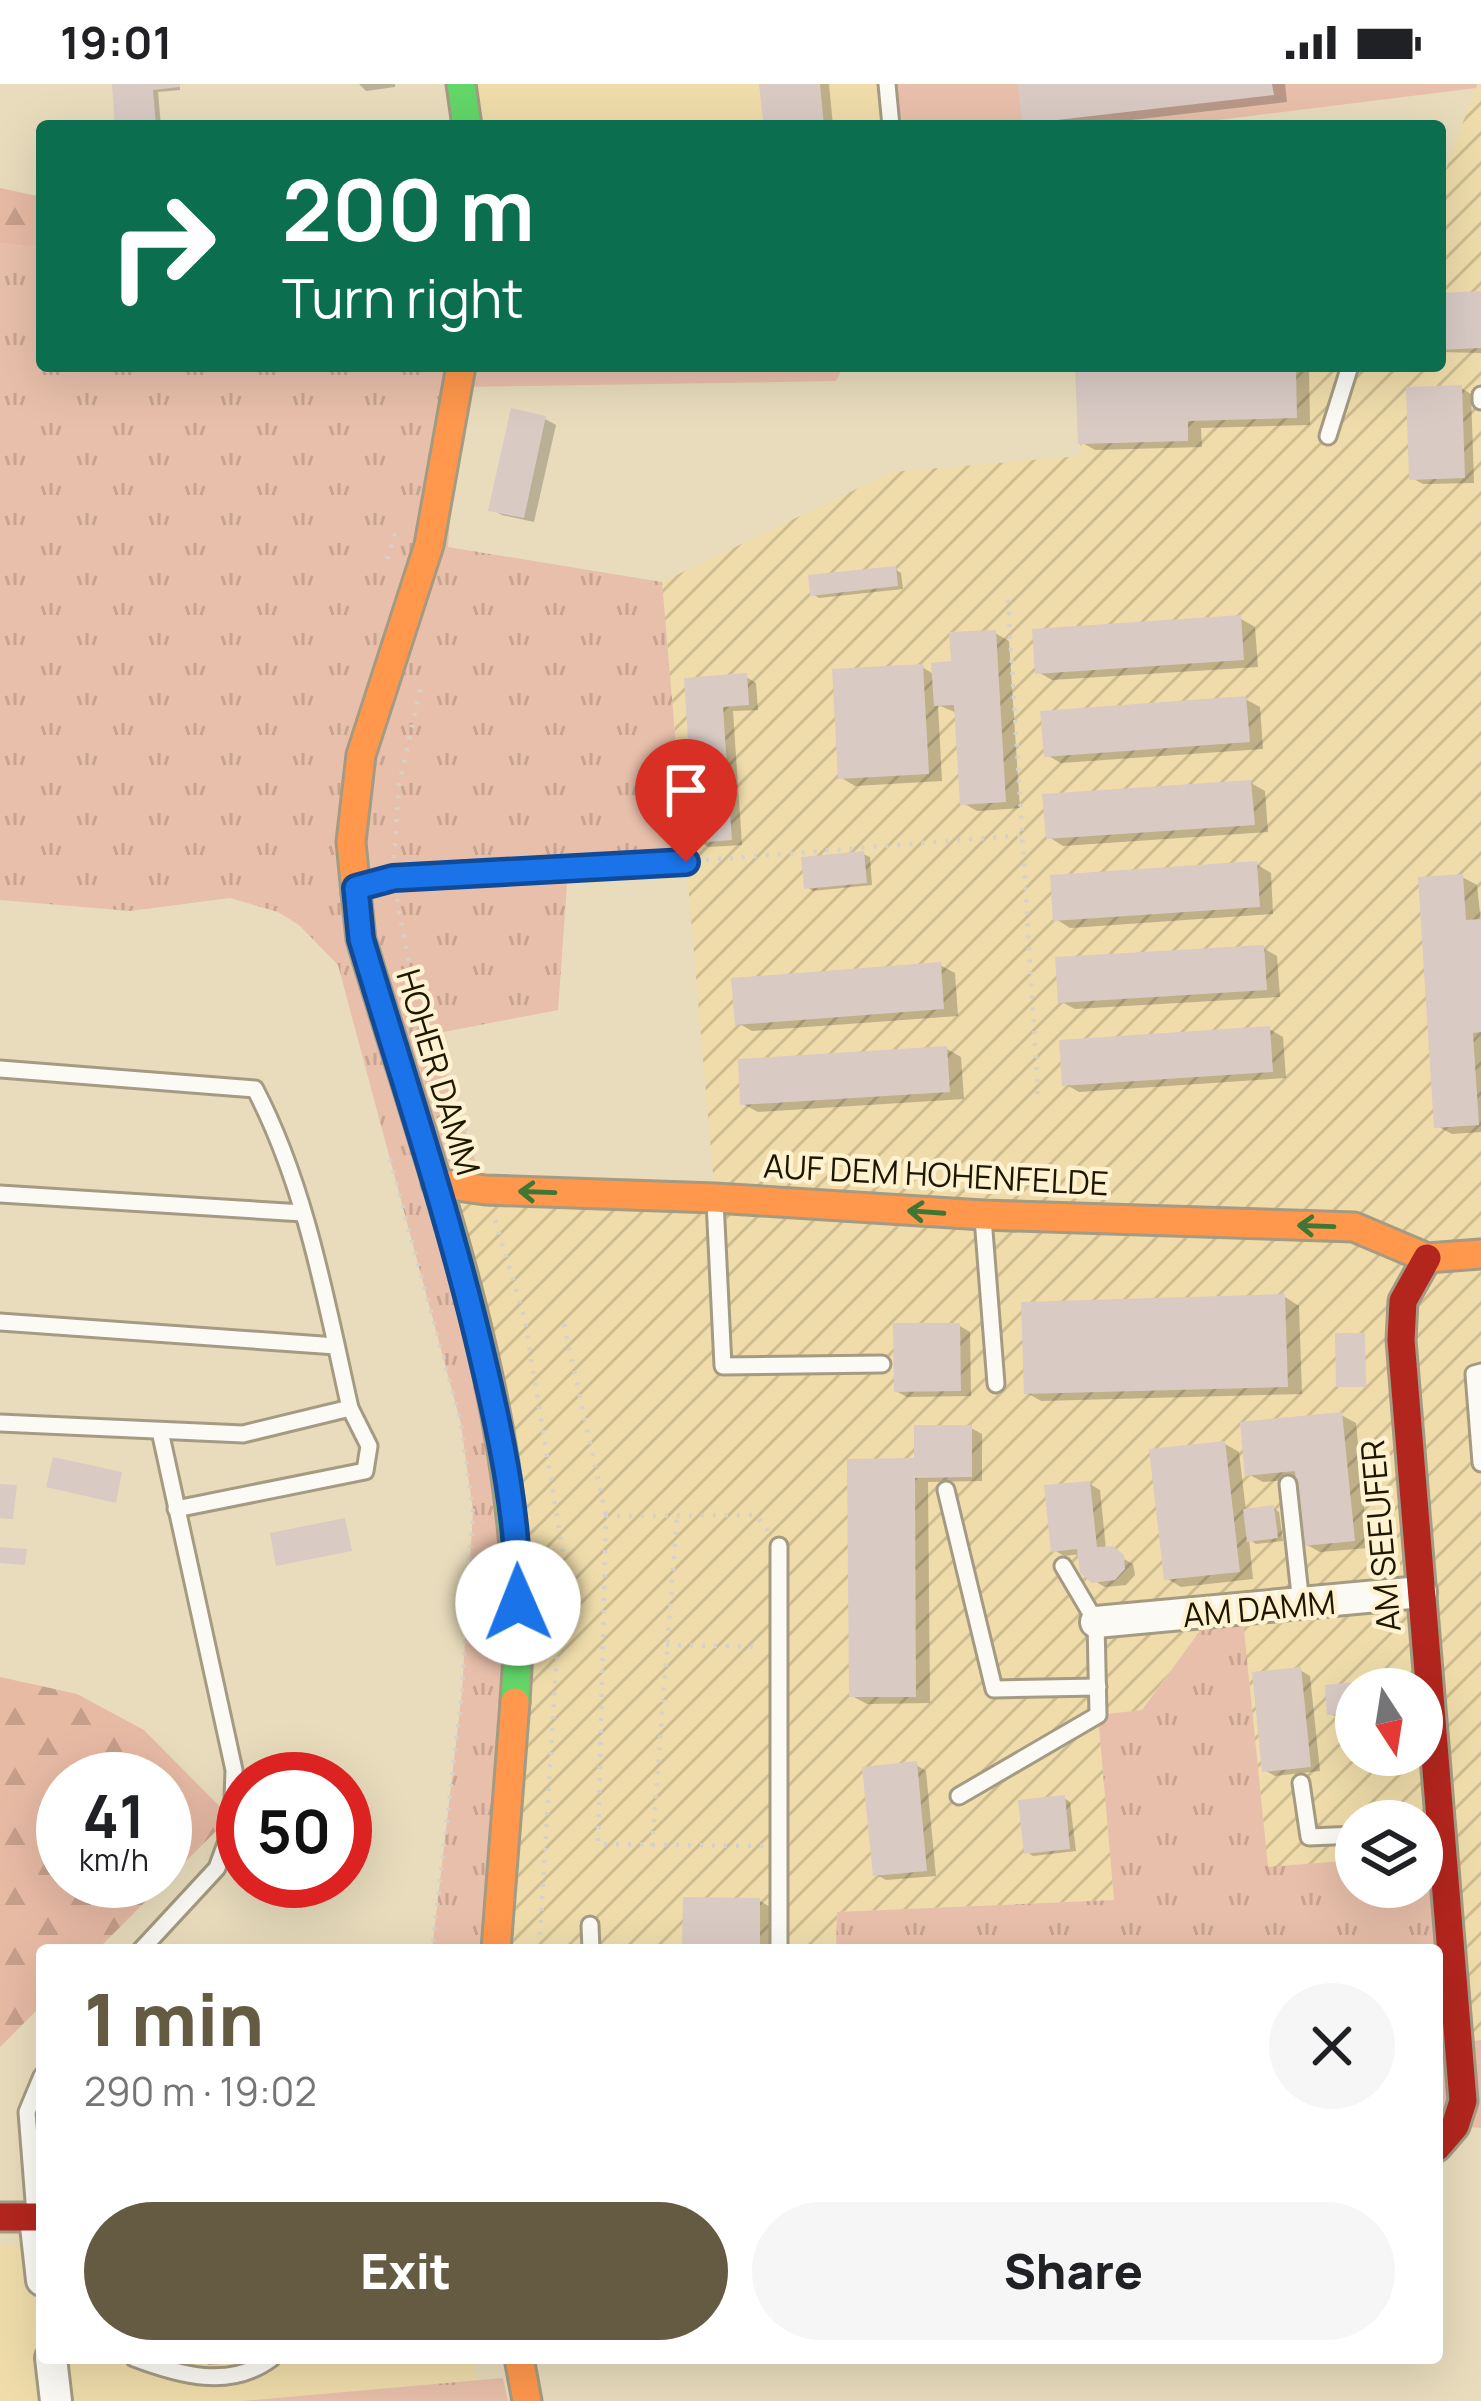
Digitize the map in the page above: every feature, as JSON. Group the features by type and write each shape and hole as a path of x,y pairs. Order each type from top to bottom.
{"street":[{"path":"461,84 466,120"},
{"name":"HOHER DAMM","path":"460,372 429,544 361,754 351,842 361,939 469,1299 503,1448 518,1558 516,1693 496,1944"},
{"name":"AUF DEM HOHENFELDE","path":"436,1183 485,1190 983,1215 1354,1227 1426,1258"},
{"path":"1426,1258 1481,1253"},
{"name":"AM SEEUFER","path":"1426,1258 1403,1301 1401,1340 1421,1592 1431,1800"},
{"name":"AM DAMM","path":"1096,1622 1421,1592"},
{"name":"AM SEEUFER","path":"1441,1908 1463,2101 1455,2126 1443,2140"},
{"path":"0,2217 36,2217"},
{"path":"52,2364 56,2401"}],"lane":[{"path":"887,84 890,120"},
{"path":"1328,436 1349,372"},
{"path":"356,888 393,878 686,862"},
{"path":"0,1069 255,1089 280,1136 350,1408 369,1446 365,1471 176,1509"},
{"path":"0,1194 303,1213"},
{"path":"715,1198 723,1366 882,1364"},
{"path":"983,1215 996,1384"},
{"path":"0,1322 336,1346"},
{"path":"1481,1372 1474,1374 1481,1463"},
{"path":"0,1423 243,1434 350,1408"},
{"path":"146,1944 217,1868 232,1827 234,1770 160,1431"},
{"path":"1288,1484 1300,1604"},
{"path":"946,1490 994,1689 1098,1687"},
{"path":"778,1546 779,1944"},
{"path":"959,1796 1098,1714 1096,1622 1063,1567"},
{"path":"1301,1783 1309,1837 1335,1836"},
{"path":"590,1925 591,1944"},
{"path":"36,2090 27,2111 36,2190"},
{"path":"149,2364 183,2377 255,2371 264,2364"}],"path":[{"path":"1008,600 1038,1095"},
{"path":"686,862 1024,835"},
{"path":"564,1324 606,1516 598,1844 780,1846"},
{"path":"606,1516 756,1515 778,1546"},
{"path":"652,1846 677,1516"},
{"path":"666,1646 779,1647"}],"shaded area":[{"path":"461,84 887,84 890,120 466,120"},
{"path":"1477,84 1481,84 1481,2040 1460,2043 1437,1908 1443,1908 1443,1800 1335,1800 1335,1862 1268,1868 1242,1611 1213,1613 1142,1710 1098,1715 1114,1900 837,1912 836,1944 496,1944 516,1693 436,1183 715,1197 662,582 892,472 1081,456 1075,372 1446,372 1446,169"},
{"path":"36,2244 36,2364 475,2364 480,2401 0,2401 0,2245"}],"green space":[{"path":"887,84 1477,84 1476,88 1217,120 890,120"},
{"path":"0,188 36,196 36,247 0,243"},
{"path":"0,243 36,247 36,372 461,372 448,547 662,582 686,862 568,870 558,1010 433,1034 485,1190 437,1183 503,1448 496,1944 433,1944 462,1691 473,1512 461,1424 338,965 299,925 278,912 230,898 130,911 0,900"},
{"path":"461,372 841,372 836,381 460,387"},
{"path":"1242,1610 1268,1867 1335,1862 1335,1908 1433,1908 1440,1944 836,1944 837,1912 1114,1900 1098,1715 1142,1710 1213,1613"},
{"path":"0,1677 77,1694 144,1730 166,1752 36,1752 36,1908 139,1908 103,1944 36,1944 36,2011 0,2047"},
{"path":"192,1779 216,1803 216,1831 192,1855"},
{"path":"1443,1956 1461,2043 1481,2040 1481,2128 1455,2126 1443,2140"},
{"path":"503,2378 508,2401 243,2401"}],"building":[{"path":"112,84 180,84 153,90 156,120 115,120"},
{"path":"759,84 820,84 823,120 763,120"},
{"path":"1018,84 1272,84 1274,95 1057,120 1022,120"},
{"path":"1481,291 1481,348 1446,350 1446,293"},
{"path":"1075,372 1296,372 1297,418 1188,421 1188,441 1078,444"},
{"path":"1462,385 1465,478 1409,480 1406,387"},
{"path":"511,408 546,416 524,518 488,511"},
{"path":"896,566 898,586 810,596 808,575"},
{"path":"1241,615 1244,660 1035,674 1032,629"},
{"path":"996,630 1006,802 960,805 954,705 934,706 931,663 951,661 949,632"},
{"path":"923,664 929,774 838,779 832,669"},
{"path":"747,673 749,705 723,707 732,840 695,843 684,678"},
{"path":"1246,696 1250,742 1044,757 1040,711"},
{"path":"1251,780 1255,825 1046,839 1042,794"},
{"path":"864,851 867,883 804,889 801,857"},
{"path":"1257,861 1260,907 1053,921 1050,875"},
{"path":"1463,874 1466,920 1481,919 1481,1032 1473,1033 1479,1125 1434,1128 1418,877"},
{"path":"1264,945 1267,990 1058,1003 1055,957"},
{"path":"941,962 944,1009 735,1025 731,978"},
{"path":"1270,1026 1273,1072 1062,1086 1059,1040"},
{"path":"947,1046 950,1092 740,1105 738,1059"},
{"path":"1285,1294 1288,1387 1024,1394 1021,1302"},
{"path":"893,1323 960,1323 961,1391 894,1392"},
{"path":"1335,1333 1365,1333 1366,1387 1336,1387"},
{"path":"1342,1412 1355,1541 1303,1546 1295,1471 1245,1476 1240,1422"},
{"path":"914,1425 972,1425 972,1477 915,1478 916,1697 849,1697 847,1459 914,1458"},
{"path":"1225,1441 1240,1572 1164,1580 1149,1449"},
{"path":"53,1457 122,1472 116,1503 46,1487"},
{"path":"1090,1481 1097,1547 1113,1546 1124,1555 1125,1569 1115,1580 1092,1583 1080,1573 1077,1549 1051,1552 1044,1485"},
{"path":"0,1484 17,1485 13,1519 0,1518"},
{"path":"1274,1505 1278,1538 1247,1542 1243,1509"},
{"path":"345,1518 352,1551 276,1566 270,1533"},
{"path":"0,1547 27,1549 25,1565 0,1563"},
{"path":"1301,1667 1311,1767 1262,1772 1252,1672"},
{"path":"1335,1684 1335,1714 1327,1715 1325,1685"},
{"path":"917,1761 927,1871 873,1876 862,1767"},
{"path":"1065,1795 1070,1849 1024,1854 1018,1800"},
{"path":"683,1897 760,1898 760,1944 682,1944"}],"traffic: fast":[{"path":"461,84 466,120"},
{"path":"356,893 361,939 448,1220 495,1411 510,1507 517,1604 515,1702"}],"traffic: slow":[{"path":"356,893 351,842 361,755 429,545 460,372"},
{"path":"436,1183 485,1190 983,1215 1354,1227 1427,1258 1481,1254"},
{"path":"496,1944 515,1702"},
{"path":"520,2364 527,2401"}],"traffic: jam":[{"path":"1427,1258 1403,1301 1401,1340 1463,2101 1455,2126 1443,2140"},
{"path":"0,2217 36,2217"}],"route":[{"path":"518,1603 518,1558 495,1411 469,1299 361,939 356,888 393,878 686,862"}]}
